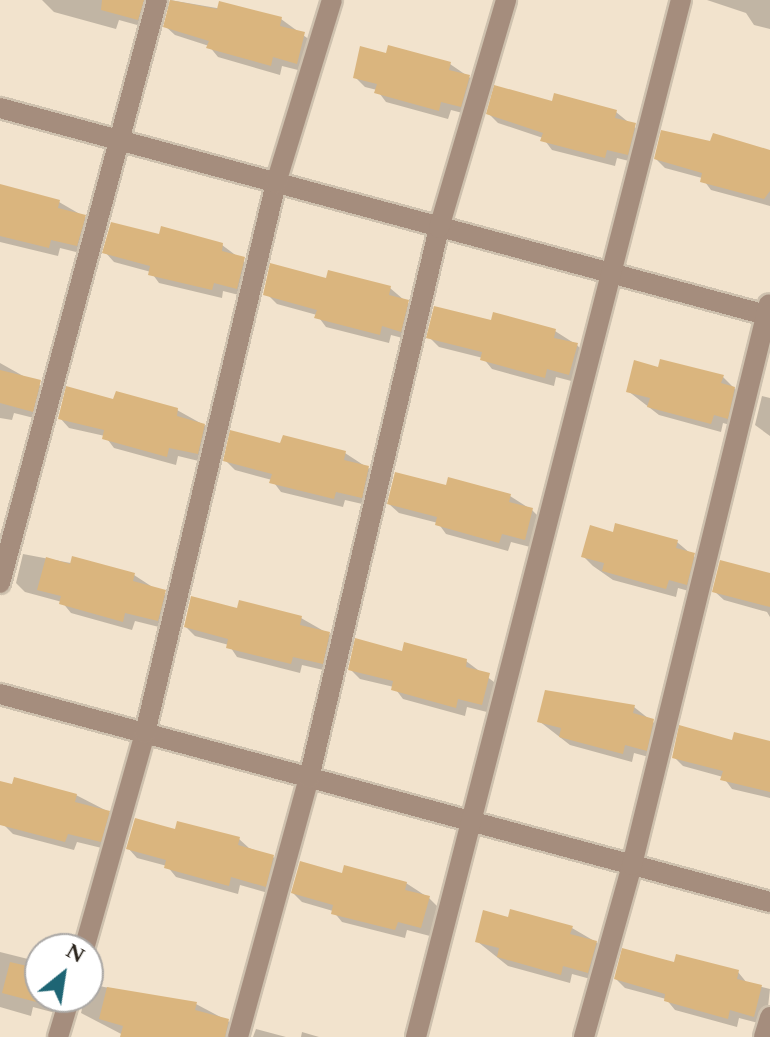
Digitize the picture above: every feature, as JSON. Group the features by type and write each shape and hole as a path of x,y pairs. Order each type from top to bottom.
{"street":[{"path":"0,583 157,0"},
{"path":"89,933 145,733 276,183 332,0"},
{"path":"238,1037 309,778 439,228 506,0"},
{"path":"416,1037 473,824 681,0"},
{"path":"0,108 612,276 769,311 632,865 584,1037"},
{"path":"0,694 770,902"},
{"path":"58,1037 65,1013"},
{"path":"764,1037 770,1017"}],"building":[{"path":"102,0 144,0 138,20 101,10"},
{"path":"170,0 217,9 219,1 282,17 280,26 305,32 297,64 273,57 271,66 206,48 209,41 163,27"},
{"path":"388,45 451,62 449,70 470,75 461,107 441,102 439,111 374,93 377,84 353,78 360,46 386,53"},
{"path":"494,85 552,101 554,93 617,110 615,118 636,123 628,155 607,150 605,158 540,141 543,133 486,114"},
{"path":"661,130 710,141 713,133 770,150 770,191 764,199 700,182 702,173 654,159"},
{"path":"0,184 60,200 58,208 86,215 77,246 51,240 49,248 0,236"},
{"path":"111,222 159,234 161,226 223,243 222,251 245,257 237,289 214,283 212,290 148,275 150,266 102,253"},
{"path":"270,263 326,278 328,270 391,286 389,295 409,300 401,332 382,326 380,335 314,318 317,310 263,295"},
{"path":"434,306 491,320 493,312 556,329 554,338 578,343 569,375 547,369 545,378 480,360 482,352 426,338"},
{"path":"660,359 724,375 721,383 735,387 728,419 714,415 711,424 647,407 650,398 626,392 634,360 658,367"},
{"path":"0,370 41,380 33,412 0,403"},
{"path":"66,386 113,399 116,391 178,408 177,416 205,424 198,454 169,448 167,457 102,439 104,430 58,419"},
{"path":"230,430 280,443 283,435 346,451 344,460 369,466 362,498 336,492 334,499 269,483 272,474 223,461"},
{"path":"395,472 446,485 448,477 511,494 509,502 533,508 525,540 502,534 499,543 435,525 437,517 387,504"},
{"path":"615,523 678,540 676,548 695,553 687,585 669,580 666,589 602,571 604,563 581,557 590,525 613,532"},
{"path":"72,556 135,573 133,581 166,590 158,621 125,613 123,622 59,604 61,596 37,590 46,557 70,564"},
{"path":"720,560 770,573 770,607 712,592"},
{"path":"191,596 237,608 239,600 302,616 300,625 330,632 323,664 293,657 291,664 226,648 228,639 184,627"},
{"path":"355,638 402,651 404,642 467,659 466,667 490,673 482,705 458,699 456,708 391,690 393,681 348,670"},
{"path":"545,690 635,705 633,713 654,719 647,751 625,745 623,754 559,737 561,728 537,722"},
{"path":"679,725 732,740 734,732 770,741 770,792 720,780 723,771 672,758"},
{"path":"14,777 77,794 75,802 110,811 101,842 68,834 65,842 0,825 0,781 12,784"},
{"path":"135,818 175,829 177,821 240,837 238,845 274,855 266,887 231,877 229,886 164,868 166,860 126,849"},
{"path":"300,861 342,873 344,865 407,882 405,890 430,896 421,928 398,922 395,930 331,914 333,905 291,893"},
{"path":"510,909 573,926 570,934 597,941 588,973 563,966 561,975 497,957 499,948 475,942 483,910 508,917"},
{"path":"622,948 674,962 676,954 739,970 737,979 762,985 754,1017 730,1010 728,1019 664,1001 665,994 614,979"},
{"path":"10,962 24,965 24,999 2,993"},
{"path":"107,987 197,1002 195,1010 229,1019 225,1037 120,1037 123,1026 99,1019 100,1013 104,1013"}]}
